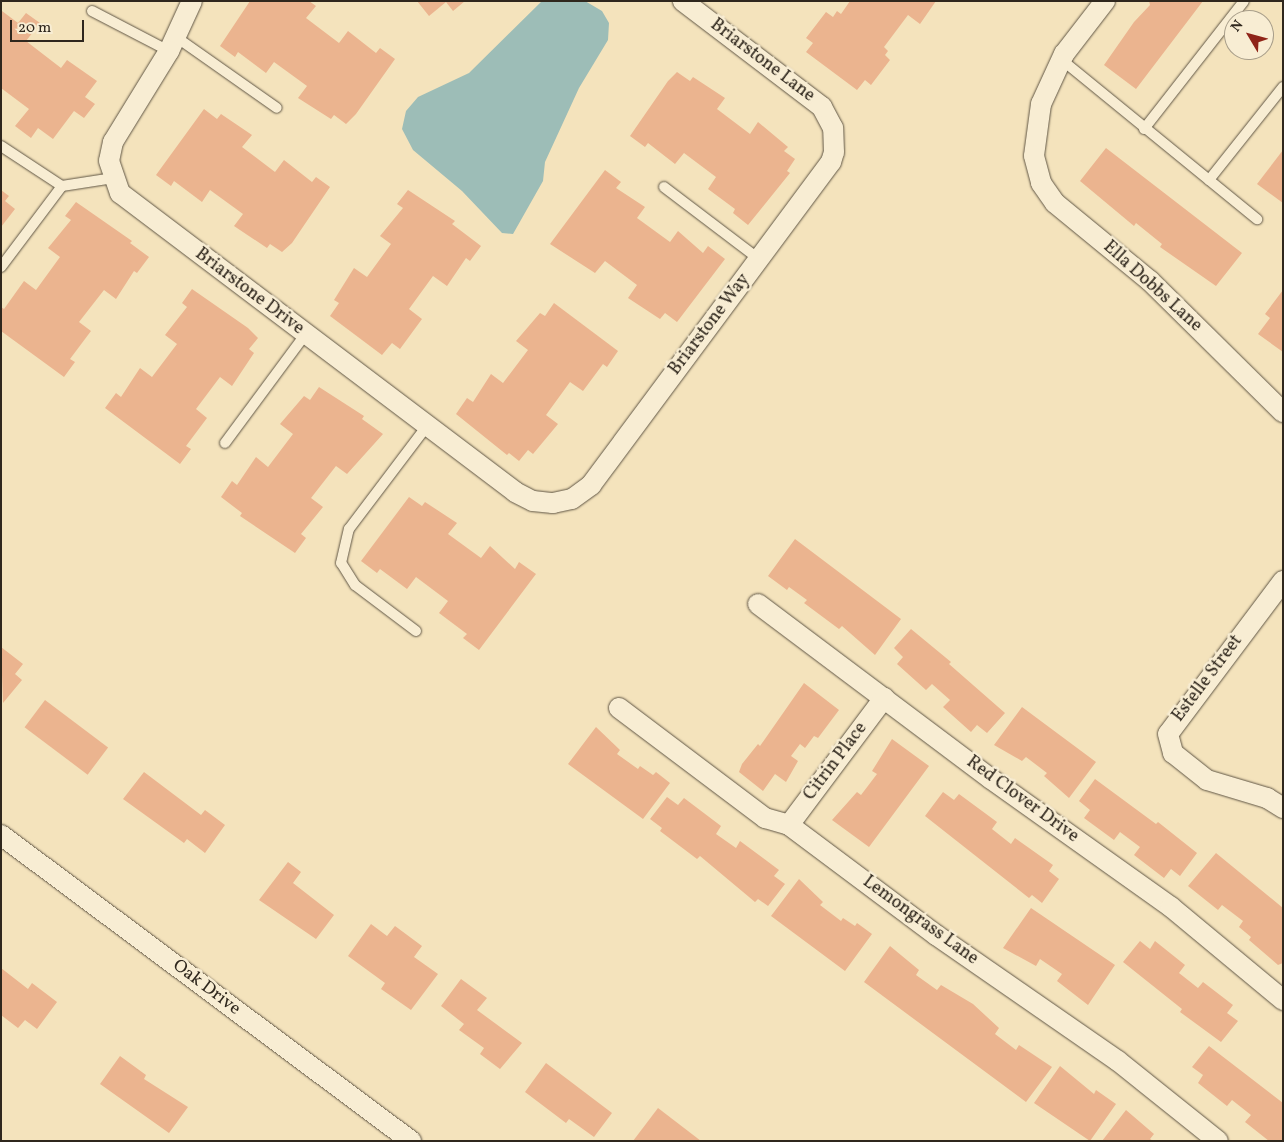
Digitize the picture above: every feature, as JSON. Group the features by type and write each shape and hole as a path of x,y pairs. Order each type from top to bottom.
{"street":[{"name":"Briarstone Drive","path":"192,1 172,44 113,142 109,161 113,178 126,200 515,492 533,501 558,502"},
{"name":"Briarstone Lane","path":"683,1 816,101 827,113 834,128"},
{"path":"1062,60 1105,1"},
{"name":"Ella Dobbs Lane","path":"1062,60 1042,104 1034,156 1041,183 1055,204 1150,281 1283,412"},
{"name":"Briarstone Way","path":"558,502 572,499 591,486 759,260 831,162 834,128"},
{"name":"Estelle Street","path":"1283,581 1168,734 1173,753 1207,780 1267,798 1283,808"},
{"name":"Red Clover Drive","path":"758,604 1172,907 1283,1000"},
{"name":"Citrin Place","path":"789,826 884,698"},
{"name":"Lemongrass Lane","path":"619,708 764,818 789,826 936,935 1118,1061 1218,1141"},
{"name":"Oak Drive","path":"1,835 411,1141"}],"lane":[{"path":"1144,129 1244,1"},
{"path":"92,11 172,44 277,108"},
{"path":"1062,60 1144,129 1257,219"},
{"path":"1208,180 1283,87"},
{"path":"1,146 62,186 113,178"},
{"path":"1,267 62,186"},
{"path":"664,187 759,260"},
{"path":"225,443 305,335"},
{"path":"416,631 355,585 341,563 349,529 427,426"}],"water":[{"path":"542,1 585,1 602,11 609,23 608,40 579,88 545,162 543,181 513,234 502,233 462,191 413,150 402,129 406,111 418,97 469,73"}],"building":[{"path":"250,1 309,1 316,6 306,18 339,43 348,31 376,53 380,48 395,59 356,114 346,124 334,115 331,119 298,98 307,86 274,62 266,73 238,52 235,57 220,46"},
{"path":"417,1 465,1 453,11 446,2 429,16"},
{"path":"850,1 936,1 920,24 908,15 884,47 888,51 885,55 890,60 871,85 865,80 857,90 806,52 813,43 806,38 826,12 833,17 837,11 841,14"},
{"path":"1149,1 1203,1 1136,89 1104,65 1134,22 1150,5"},
{"path":"2,11 18,23 26,13 40,23 26,41 61,68 67,60 97,81 85,97 95,104 84,118 74,111 53,139 38,128 31,138 15,126 29,109 1,88"},
{"path":"677,72 690,81 693,77 725,98 717,109 750,134 758,122 788,147 784,151 795,159 787,171 790,173 748,225 733,213 735,209 708,189 716,177 684,153 675,164 648,143 645,147 630,136 668,81"},
{"path":"204,109 217,119 221,114 252,135 242,147 275,172 284,160 312,182 316,177 330,187 292,243 282,252 270,244 267,248 234,226 243,214 210,190 202,202 174,181 171,186 156,175"},
{"path":"1106,148 1242,253 1216,286 1160,247 1162,244 1136,223 1134,226 1080,181"},
{"path":"1283,150 1283,203 1257,184"},
{"path":"605,170 621,182 616,188 645,207 637,218 670,242 678,231 703,253 708,246 725,259 677,322 665,313 660,319 628,298 637,285 605,261 595,273 550,244"},
{"path":"1,190 9,196 5,201 15,209 1,227"},
{"path":"408,190 455,221 452,224 481,246 470,261 466,258 447,286 433,276 409,309 422,319 400,349 392,343 382,355 330,316 339,303 334,300 354,268 367,277 391,244 380,236 403,208 397,204"},
{"path":"76,202 132,241 130,243 149,257 137,273 134,271 116,299 104,290 79,322 91,331 70,359 75,362 64,377 1,331 1,307 4,309 24,281 36,290 60,257 48,248 71,220 65,216"},
{"path":"192,289 248,328 258,338 249,349 254,353 232,386 220,377 196,409 207,418 186,446 191,449 180,464 105,408 116,393 121,397 140,368 152,377 177,344 165,335 187,307 182,303"},
{"path":"1283,290 1283,352 1258,334 1270,318 1265,314"},
{"path":"554,303 618,351 607,367 603,364 583,391 570,382 546,415 558,424 533,454 528,450 519,461 509,453 507,455 456,414 467,398 473,402 491,374 503,383 528,350 516,341 540,313 545,316"},
{"path":"319,387 364,416 362,419 383,434 347,474 336,466 311,498 323,507 301,534 306,538 295,553 240,516 242,513 221,497 232,481 237,485 256,457 268,467 293,434 280,424 304,396 310,400"},
{"path":"409,497 422,506 425,502 457,523 448,534 481,558 490,546 515,569 519,562 536,574 479,650 463,638 467,634 439,613 448,601 416,577 407,589 380,569 377,573 361,561"},
{"path":"795,539 901,619 875,655 842,626 839,629 804,603 807,600 789,587 787,590 768,576"},
{"path":"911,629 951,662 949,664 1005,713 987,733 977,725 971,732 943,707 950,700 932,684 926,690 897,664 903,657 894,648"},
{"path":"1,647 23,664 15,674 22,680 3,703"},
{"path":"804,683 839,710 818,738 814,736 805,748 800,744 791,756 798,761 786,782 775,774 763,791 739,772 742,764 758,744 760,746"},
{"path":"45,700 108,748 88,775 25,727"},
{"path":"1022,707 1096,762 1069,798 1044,776 1047,773 1026,757 1022,761 994,745"},
{"path":"596,727 620,750 617,754 638,769 640,766 653,775 656,772 670,783 643,819 568,764"},
{"path":"892,739 929,766 869,847 832,820 857,792 861,795 877,774 872,771"},
{"path":"144,772 201,815 205,810 225,825 205,853 187,839 184,843 123,799"},
{"path":"1095,779 1156,824 1158,822 1197,853 1180,876 1171,869 1164,878 1134,855 1140,847 1120,832 1114,840 1084,818 1090,810 1079,801"},
{"path":"943,792 954,800 959,794 997,822 992,829 1011,844 1015,838 1053,865 1049,871 1059,879 1042,903 1032,895 1029,898 925,816"},
{"path":"667,797 678,805 684,798 721,826 716,834 736,848 740,841 779,870 774,876 785,884 768,906 758,899 755,902 700,856 697,859 660,831 662,828 650,819"},
{"path":"1216,853 1283,908 1283,963 1278,965 1249,940 1251,937 1239,927 1243,921 1222,905 1218,910 1188,886"},
{"path":"288,862 301,872 293,883 334,915 316,939 259,900"},
{"path":"799,879 823,902 820,905 841,921 843,918 855,926 857,923 872,934 845,971 771,916"},
{"path":"1031,908 1115,965 1088,1005 1057,981 1062,974 1040,959 1036,966 1003,948"},
{"path":"371,924 387,936 395,926 422,946 414,957 438,974 411,1010 381,989 385,983 348,956"},
{"path":"1140,941 1150,949 1155,941 1185,965 1179,973 1198,988 1203,982 1233,1005 1227,1013 1238,1021 1221,1042 1180,1012 1182,1009 1123,962"},
{"path":"890,946 919,970 916,975 937,990 941,985 973,1004 999,1028 995,1034 1016,1050 1019,1045 1052,1067 1026,1102 864,982"},
{"path":"1,968 28,989 32,983 57,1002 37,1029 25,1020 18,1028 1,1015"},
{"path":"461,979 487,998 477,1010 522,1043 500,1069 480,1054 484,1048 459,1030 464,1024 441,1006"},
{"path":"1209,1046 1283,1103 1283,1140 1269,1141 1245,1122 1251,1115 1232,1100 1227,1106 1198,1083 1203,1075 1192,1067"},
{"path":"120,1056 146,1075 144,1079 188,1107 169,1133 100,1084"},
{"path":"546,1063 612,1113 594,1137 569,1119 566,1123 525,1092"},
{"path":"1060,1066 1094,1094 1096,1090 1116,1104 1090,1141 1034,1103"},
{"path":"658,1108 701,1141 633,1141"},
{"path":"1126,1110 1154,1134 1150,1139 1153,1141 1102,1141"}]}
